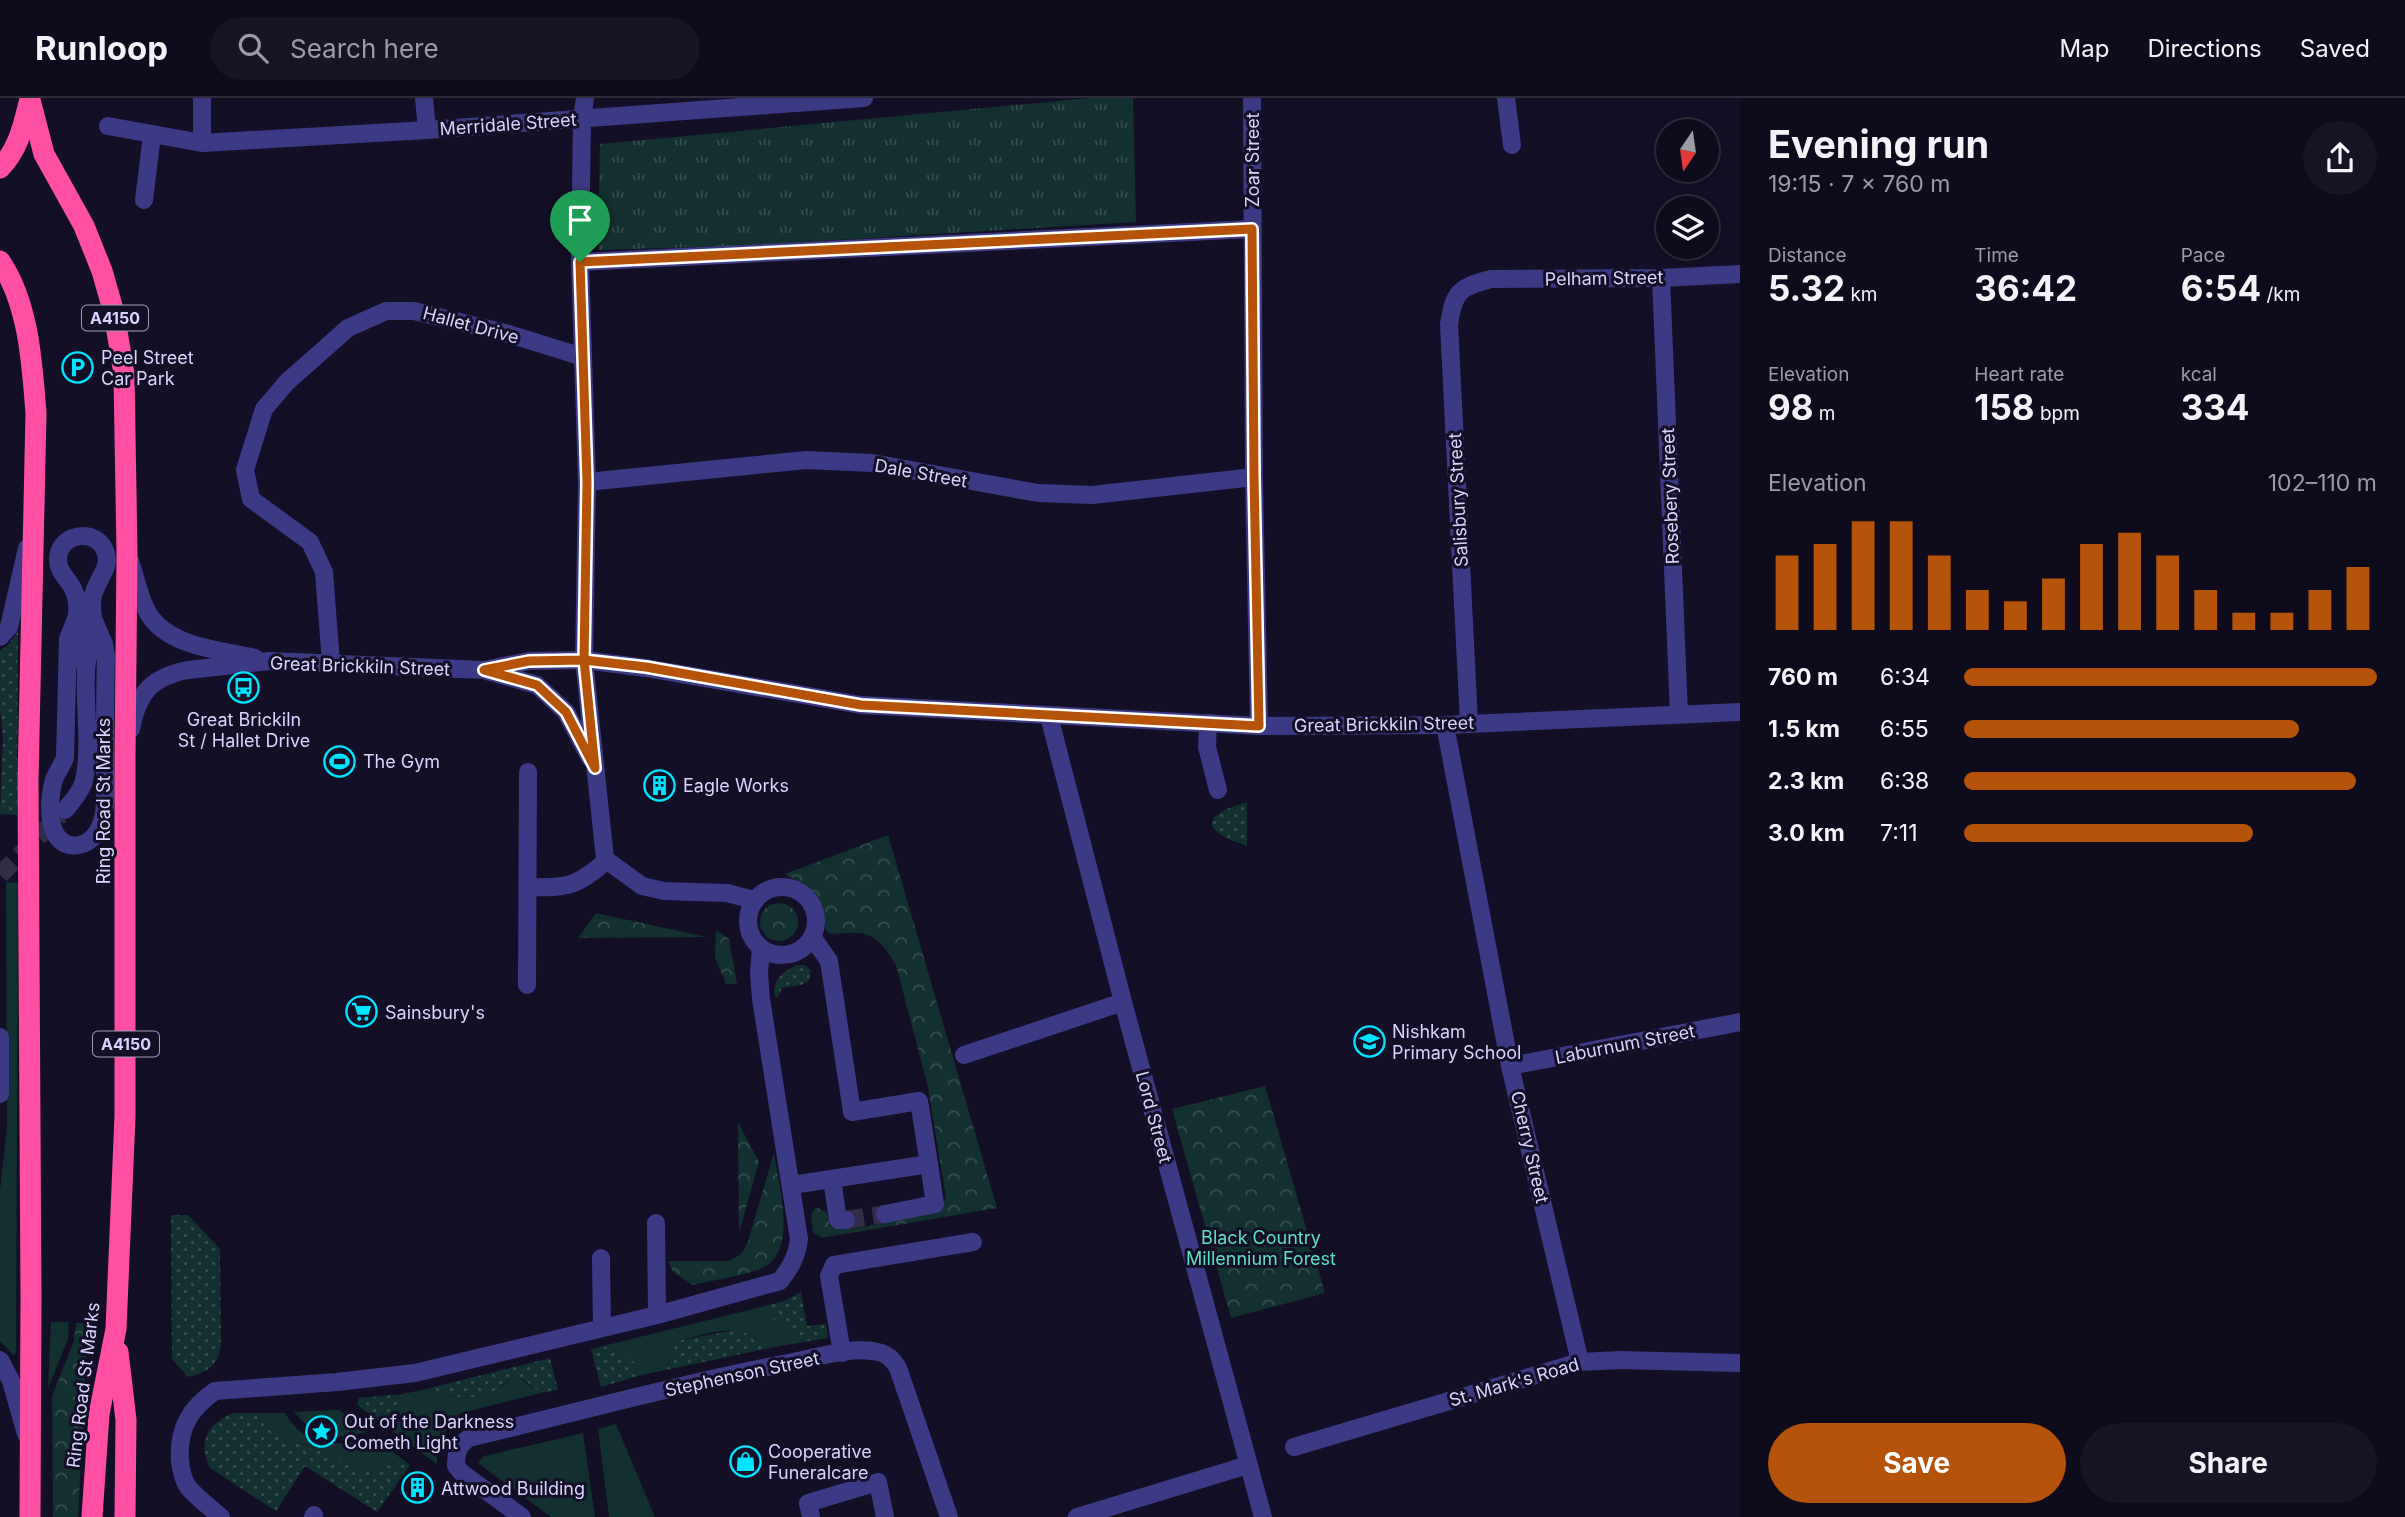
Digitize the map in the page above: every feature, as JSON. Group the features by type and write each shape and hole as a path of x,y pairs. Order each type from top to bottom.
{"highway":[{"name":"A4150","path":"0,168 9,159 22,132 30,99"},
{"name":"Ring Road St Marks","path":"30,99 44,155 84,226 102,271 114,313 124,374 127,553 125,1116 116,1329 99,1414 92,1517"},
{"path":"0,261 8,274 26,327 32,360 36,413 29,780 30,1517"},
{"path":"116,1329 126,1420 125,1517"}],"street":[{"path":"202,98 202,143"},
{"path":"424,98 427,130"},
{"path":"585,98 582,119 580,262 587,482 584,660 607,860 642,886 664,891 727,893 754,900"},
{"name":"Merridale Street","path":"108,126 202,143 427,130 864,98"},
{"name":"Zoar Street","path":"1252,98 1254,477 1259,726"},
{"path":"1506,98 1512,145"},
{"path":"144,200 152,135"},
{"path":"580,262 1252,229"},
{"name":"Pelham Street","path":"1469,285 1492,279 1661,278 1740,274"},
{"name":"Rosebery Street","path":"1661,278 1679,714"},
{"name":"Salisbury Street","path":"1469,285 1457,296 1452,306 1450,324 1469,723"},
{"name":"Hallet Drive","path":"331,663 324,572 310,542 251,499 245,470 264,409 287,382 348,328 386,311 414,311 509,334 583,357"},
{"name":"Dale Street","path":"587,482 806,460 872,463 1038,494 1092,495 1254,477"},
{"path":"0,637 9,627 32,528"},
{"path":"127,553 147,611 168,633 186,642 269,662"},
{"path":"85,616 104,644 106,656 105,806 98,830 84,844 75,846 61,841 55,833 50,811 55,776 65,758 68,639 85,616"},
{"path":"65,810 76,798 86,767 86,669 77,634 85,616"},
{"name":"Great Brickkiln Street","path":"125,760 138,701 158,680 176,673 269,662 484,670 529,661 584,660 646,667 861,705 1259,726 1445,725 1740,712"},
{"path":"484,670 537,685 566,712 595,768"},
{"name":"Lord Street","path":"1049,716 1123,1002 1263,1517"},
{"path":"1208,723 1207,747 1219,790"},
{"name":"Cherry Street","path":"1445,725 1510,1066 1580,1362"},
{"path":"527,985 528,772"},
{"path":"528,887 561,888 586,878 607,860"},
{"path":"784,886 805,895 816,915 813,937 805,946 788,955 778,955 761,948 750,934 747,923 748,911 754,900 772,887 784,886"},
{"path":"813,937 830,961 852,1112 919,1101 935,1204 885,1214"},
{"path":"222,1517 187,1486 181,1470 179,1447 181,1430 188,1416 200,1401 215,1391 415,1373 657,1315 780,1280 791,1267 799,1238 761,999 761,948"},
{"path":"964,1055 1123,1002"},
{"name":"Laburnum Street","path":"1510,1066 1740,1022"},
{"path":"0,1037 0,1094"},
{"path":"792,1185 929,1164"},
{"path":"832,1179 838,1220 846,1220"},
{"path":"656,1223 657,1315"},
{"path":"842,1353 829,1276 834,1265 973,1242"},
{"path":"601,1258 602,1328"},
{"name":"Stephenson Street","path":"522,1517 456,1466 456,1455 462,1443 469,1438 734,1373 842,1353 880,1352 892,1358 898,1368 948,1517"},
{"path":"0,1360 11,1381 29,1444"},
{"name":"St. Mark's Road","path":"1294,1447 1580,1362 1620,1360 1740,1363"},
{"path":"1077,1517 1248,1465"},
{"path":"811,1517 808,1503 878,1482 885,1517"}],"green space":[{"path":"1091,98 1133,98 1136,222 735,246 598,250 600,144"},
{"path":"18,631 17,815 0,814 3,736 0,651"},
{"path":"1247,802 1247,846 1222,836 1212,826 1216,816"},
{"path":"888,835 997,1208 822,1238 813,1232 811,1217 814,1209 818,1208 827,1213 830,1226 840,1229 854,1228 885,1222 943,1204 946,1198 928,1087 896,965 885,949 870,936 828,933 821,903 808,888 785,874"},
{"path":"6,882 18,883 16,1353 13,1355 0,1341 0,1191 7,1126"},
{"path":"779,903 792,909 798,922 792,935 779,941 766,935 760,922 766,909"},
{"path":"596,913 706,937 578,938"},
{"path":"716,930 729,939 737,984 726,984 715,957"},
{"path":"797,965 805,965 811,970 809,981 782,988 778,997 775,997 777,981 783,973"},
{"name":"Black Country Millennium Forest","path":"1265,1086 1325,1293 1231,1318 1172,1109"},
{"path":"738,1122 759,1162 739,1233"},
{"path":"774,1152 782,1198 783,1232 780,1247 773,1259 755,1271 693,1285 673,1272 668,1261 729,1261 741,1254 748,1242"},
{"path":"171,1215 188,1215 220,1249 221,1346 217,1359 210,1368 188,1377 172,1359"},
{"path":"801,1292 807,1326 826,1324 828,1338 804,1342 773,1319 765,1306 784,1301"},
{"path":"765,1306 773,1319 804,1342 765,1349 747,1334 737,1331 715,1332 681,1340 666,1370 638,1376 631,1359 603,1346"},
{"path":"51,1322 69,1322 68,1339 48,1388"},
{"path":"76,1323 88,1323 78,1517 53,1517 52,1396 74,1341"},
{"path":"735,1330 752,1336 765,1349 666,1370 673,1349 681,1340"},
{"path":"603,1346 631,1359 638,1376 601,1387 591,1349"},
{"path":"550,1358 558,1390 541,1393 524,1380 515,1378 495,1392 479,1396 452,1397 430,1388"},
{"path":"513,1377 519,1378 541,1393 461,1413 441,1436 431,1433 415,1442 416,1449 384,1425 403,1394 430,1388 453,1397 480,1396 498,1390"},
{"path":"403,1394 384,1425 357,1405 359,1398"},
{"path":"339,1410 366,1432 347,1437 330,1436 331,1427 322,1420 316,1420 309,1428 294,1412"},
{"path":"233,1413 256,1413 276,1433 360,1468 380,1468 401,1458 410,1465 377,1512 305,1466 276,1511 210,1468 206,1459 205,1442 211,1428"},
{"path":"256,1413 285,1413 303,1433 323,1442 347,1443 373,1437 401,1458 380,1468 350,1465 276,1433"},
{"path":"616,1424 655,1517 609,1517 598,1429"},
{"path":"431,1433 441,1436 436,1450 437,1464 416,1449 415,1442 420,1436"},
{"path":"583,1433 595,1517 551,1517 478,1463 484,1456"}],"tunnel":[{"path":"0,875 60,815"},
{"path":"846,1220 885,1214"}],"place":[{"name":"Peel Street Car Park","path":"78,367"},
{"name":"Great Brickiln St / Hallet Drive","path":"244,688"},
{"name":"The Gym","path":"340,761"},
{"name":"Eagle Works","path":"660,785"},
{"name":"Sainsbury's","path":"362,1012"},
{"name":"Nishkam Primary School","path":"1369,1041"},
{"name":"Out of the Darkness Cometh Light","path":"321,1431"},
{"name":"Cooperative Funeralcare","path":"745,1461"},
{"name":"Attwood Building","path":"418,1488"}],"route":[{"path":"580,262 587,482 584,660 529,661 484,670 537,685 566,712 595,768 584,660 646,667 861,705 1259,726 1252,229 580,262"}]}
